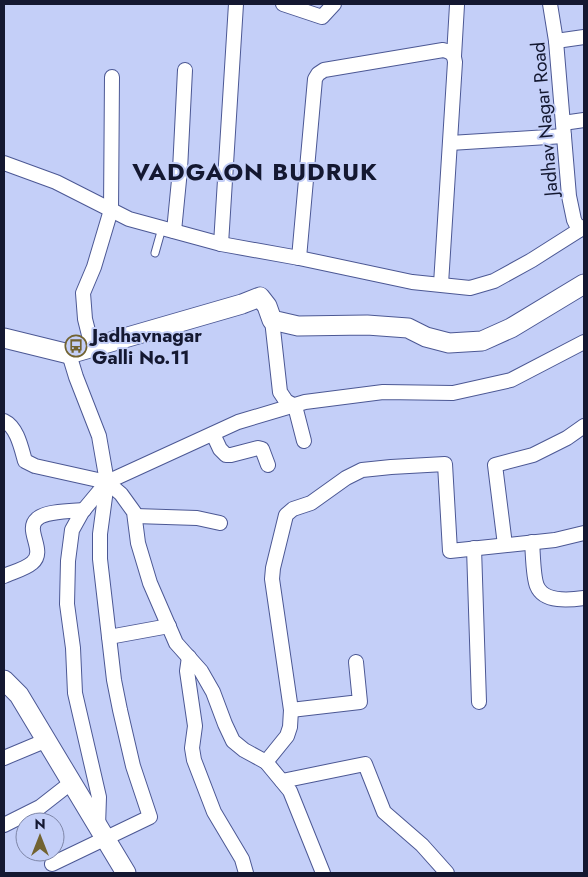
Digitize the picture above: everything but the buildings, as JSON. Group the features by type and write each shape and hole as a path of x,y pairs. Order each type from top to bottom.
{"street":[{"path":"221,244 236,4"},
{"path":"283,4 322,17 334,4"},
{"name":"Jadhav Nagar Road","path":"550,4 556,41 569,196 574,220 581,228"},
{"path":"441,284 457,5"},
{"path":"556,41 584,37"},
{"path":"299,258 315,79 318,74 324,70 442,50 450,52 454,56"},
{"path":"168,230 180,170 185,70"},
{"path":"92,347 85,319 83,293 94,268 111,210 112,77"},
{"path":"450,144 563,129 584,120"},
{"path":"4,163 56,182 129,219 221,244 412,282 470,288 494,281 581,228"},
{"path":"272,320 298,326 367,325 408,328 426,338 449,343 482,342 511,328 584,284"},
{"path":"4,338 69,354 242,304 260,297 267,306 272,320 280,392 286,401 295,406 304,441"},
{"path":"102,832 98,797 75,693 73,648 67,604 68,561 72,530 84,510 107,482 238,422 305,402 383,392 453,393 511,380 584,342"},
{"path":"52,864 102,832 150,817 134,766 120,710 109,637 100,559 100,534 107,482 99,436 76,378 69,354"},
{"path":"4,421 10,424 20,442 25,461 35,466 107,482 121,494 134,512 138,542 150,583 176,643 201,671 213,692 233,741 244,750 266,762 290,791 323,873"},
{"path":"505,545 495,465 533,455 567,438 584,426"},
{"path":"212,434 220,449 226,455 258,448 262,449 268,465"},
{"path":"266,762 286,736 290,727 291,710 272,579 286,515 293,509 311,503 346,478 362,470 392,466 445,464 450,551 555,540 584,533"},
{"path":"4,576 34,562 38,550 34,522 38,517 84,510"},
{"path":"135,516 197,518 220,523"},
{"path":"532,542 537,587 548,597 566,600 584,598"},
{"path":"474,548 479,702"},
{"path":"109,637 169,626"},
{"path":"188,657 187,671 195,726 192,748 194,760 214,812 242,859 246,873"},
{"path":"291,710 360,702 356,662"},
{"path":"4,680 19,695 126,873"},
{"path":"4,758 46,740"},
{"path":"282,781 365,764 384,812 422,845 447,873"},
{"path":"4,824 40,807 72,782"}],"lane":[{"path":"155,253 168,230"}],"place":[{"name":"Jadhavnagar Galli No.11","path":"76,346"}],"district":[{"name":"VADGAON BUDRUK","path":"255,172"}]}
